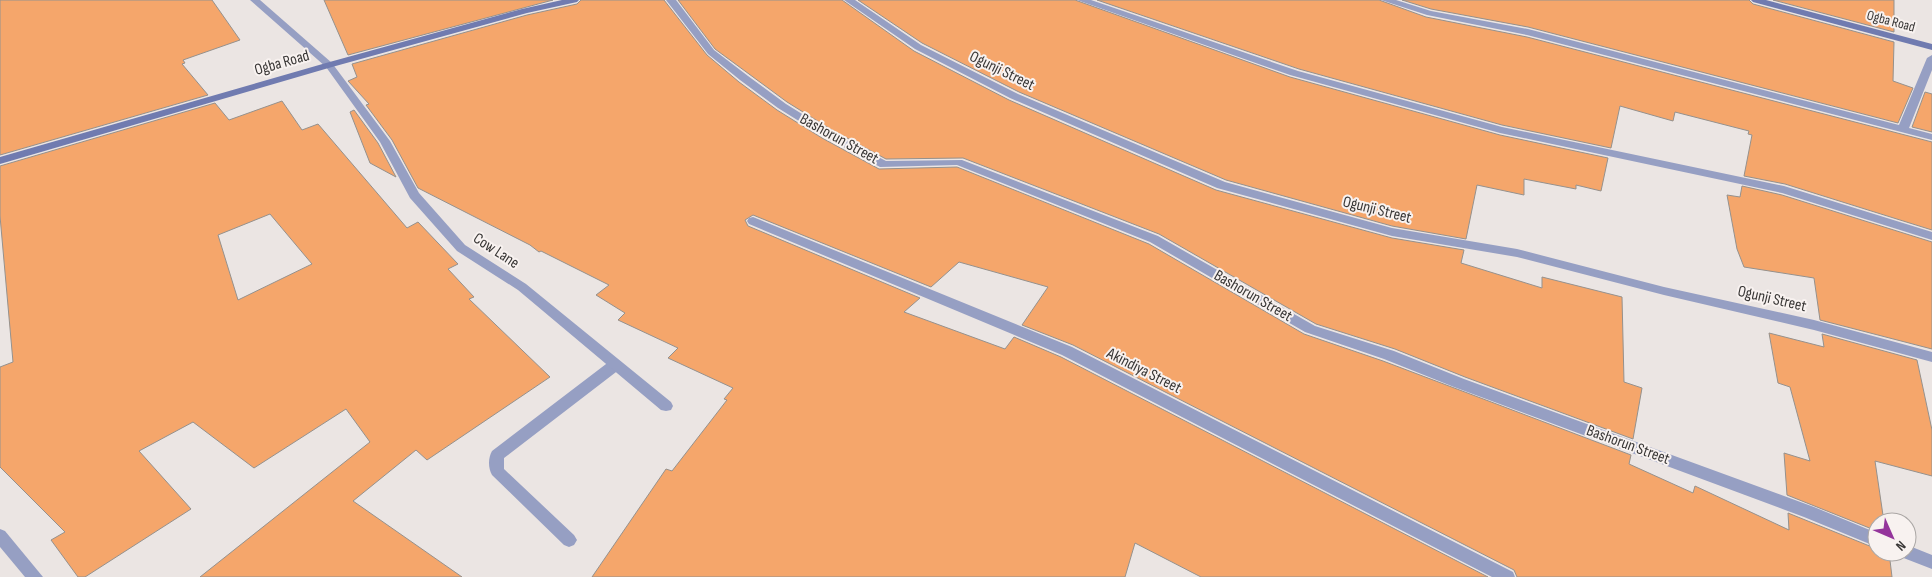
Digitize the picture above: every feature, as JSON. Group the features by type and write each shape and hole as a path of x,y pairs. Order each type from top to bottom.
{"main road":[{"name":"Ogba Road","path":"0,161 329,65 526,11 574,0"},
{"name":"Ogba Road","path":"1756,0 1932,47"}],"street":[{"name":"Cow Lane","path":"255,0 329,65 385,141 414,195 461,248 522,287 666,406"},
{"name":"Bashorun Street","path":"672,0 711,52 744,78 782,106 884,164 958,162 1154,239 1310,329 1389,354 1459,383 1809,512 1867,536"},
{"name":"Ogunji Street","path":"849,0 918,47 1014,96 1221,185 1392,232 1517,254 1814,326 1932,357"},
{"path":"1082,0 1294,74 1500,130 1784,190 1932,236"},
{"path":"1386,0 1430,13 1528,32 1932,137"},
{"path":"1902,129 1932,58"},
{"name":"Akindiya Street","path":"753,221 1067,351 1507,577"},
{"path":"569,540 497,471 497,455 615,365"},
{"path":"0,536 35,577"},
{"path":"1917,556 1932,562"}],"building":[{"path":"0,0 212,0 240,40 183,60 185,63 182,64 208,95 0,155"},
{"path":"324,0 553,0 348,55"},
{"path":"581,0 664,0 707,55 739,82 777,110 822,138 879,169 957,167 1149,244 1304,334 1383,361 1631,455 1629,464 1693,493 1695,486 1789,530 1788,513 1867,545 1867,562 1890,562 1892,577 1517,577 1514,570 1073,345 1022,325 1048,287 959,262 931,287 753,215 745,220 748,226 920,298 904,312 1005,349 1014,337 1061,357 1488,577 1201,577 1135,543 1125,577 592,577 666,469 672,471 727,400 724,399 733,388 668,358 678,348 618,320 625,313 596,295 609,285 541,251 539,252 530,245 418,188 392,140 366,105 369,104 348,81 357,77 352,64 527,15 577,4"},
{"path":"678,0 842,0 914,51 1009,100 1216,190 1392,238 1464,250 1461,263 1542,288 1542,277 1622,297 1624,382 1642,388 1633,439 1395,349 1316,324 1159,234 963,158 886,159 832,130 787,102 715,49"},
{"path":"858,0 1075,0 1290,77 1500,135 1608,158 1601,191 1576,185 1576,189 1524,179 1524,195 1477,185 1466,239 1392,226 1226,180 1019,92 922,43"},
{"path":"1097,0 1379,0 1426,17 1527,37 1932,142 1932,230 1785,184 1744,176 1752,135 1748,134 1749,131 1675,112 1673,121 1620,106 1611,148 1502,125 1299,69"},
{"path":"1402,0 1749,0 1753,4 1894,42 1893,81 1913,88 1898,123 1528,27 1431,9"},
{"path":"1773,0 1894,0 1894,32"},
{"path":"1925,92 1932,94 1932,132 1912,127"},
{"path":"282,101 302,130 318,124 407,228 418,222 458,264 448,269 474,297 469,299 550,377 427,460 416,450 353,501 462,577 200,577 370,442 346,409 254,468 193,422 139,451 191,509 85,577 78,577 51,540 65,532 0,467 0,367 13,362 0,216 0,166 215,103 229,120","holes":["270,214 312,264 238,300 218,235"]},
{"path":"354,110 378,143 396,177 370,163 350,112"},
{"path":"1742,186 1782,195 1932,242 1932,349 1820,320 1814,278 1744,267 1737,249 1727,195 1740,197"},
{"path":"1769,333 1824,347 1822,334 1917,360 1932,430 1932,476 1875,461 1883,512 1867,512 1867,527 1787,495 1784,453 1810,461 1790,387 1778,383"}]}
